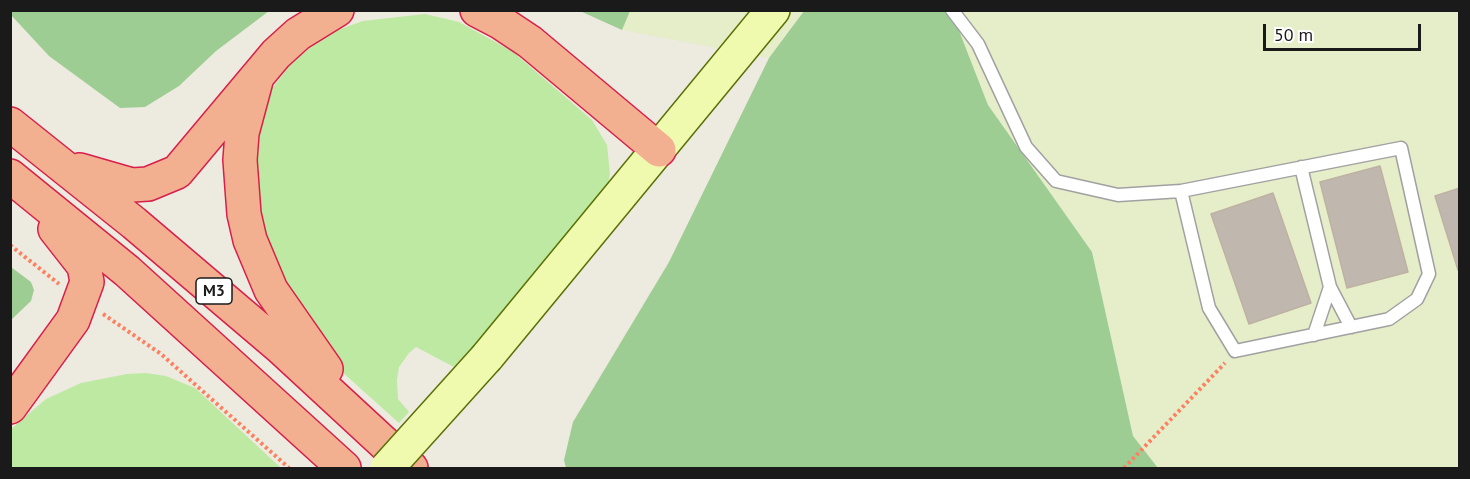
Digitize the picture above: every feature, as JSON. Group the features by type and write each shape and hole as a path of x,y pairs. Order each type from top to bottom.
{"highway":[{"path":"57,161 124,184 147,184 163,179 188,161 257,77 298,34 337,10"},
{"path":"477,10 530,42 659,150"},
{"path":"257,77 243,133 240,159 244,214 250,240 271,290 285,314 367,426"},
{"name":"М3","path":"10,124 134,223 280,347 411,468"},
{"path":"10,177 71,248 84,266 87,282 73,320 10,407"},
{"name":"М3","path":"10,177 128,271 344,468"}],"main road":[{"path":"387,468 487,357 773,10"}],"lane":[{"path":"952,10 978,44 1026,147 1056,181 1118,195 1181,191 1401,148 1429,274 1417,299 1389,319 1235,351 1209,308 1181,191"},
{"path":"1301,167 1330,287 1351,327"},
{"path":"1314,335 1330,287"}],"path":[{"path":"10,245 64,287"},
{"path":"94,308 161,354 289,468"},
{"path":"1124,468 1235,351"}],"green space":[{"path":"11,10 269,11 216,51 179,86 145,107 120,108 49,56 11,15"},
{"path":"944,10 956,23 988,105 1092,252 1133,436 1158,468 566,468 564,460 573,422 669,262 769,58 804,11"},
{"path":"580,11 630,11 622,30"},
{"path":"630,11 804,11 769,58 622,30"},
{"path":"944,11 1459,11 1459,468 1158,468 1133,436 1092,252 988,105 956,23"},
{"path":"425,14 459,22 512,51 592,120 607,145 610,174 607,189 592,214 454,367 416,347 409,353 399,367 397,380 398,399 409,412 399,423 321,353 283,286 261,222 253,181 257,124 270,91 291,64 326,34 363,21"},
{"path":"11,267 31,282 34,290 31,301 11,320"},
{"path":"146,373 166,376 195,388 281,468 11,468 11,429 46,399 81,383 127,374"}],"building":[{"path":"1380,166 1408,272 1347,288 1320,182"},
{"path":"1460,188 1460,270 1458,270 1435,196"},
{"path":"1273,193 1311,303 1249,324 1211,214"}]}
